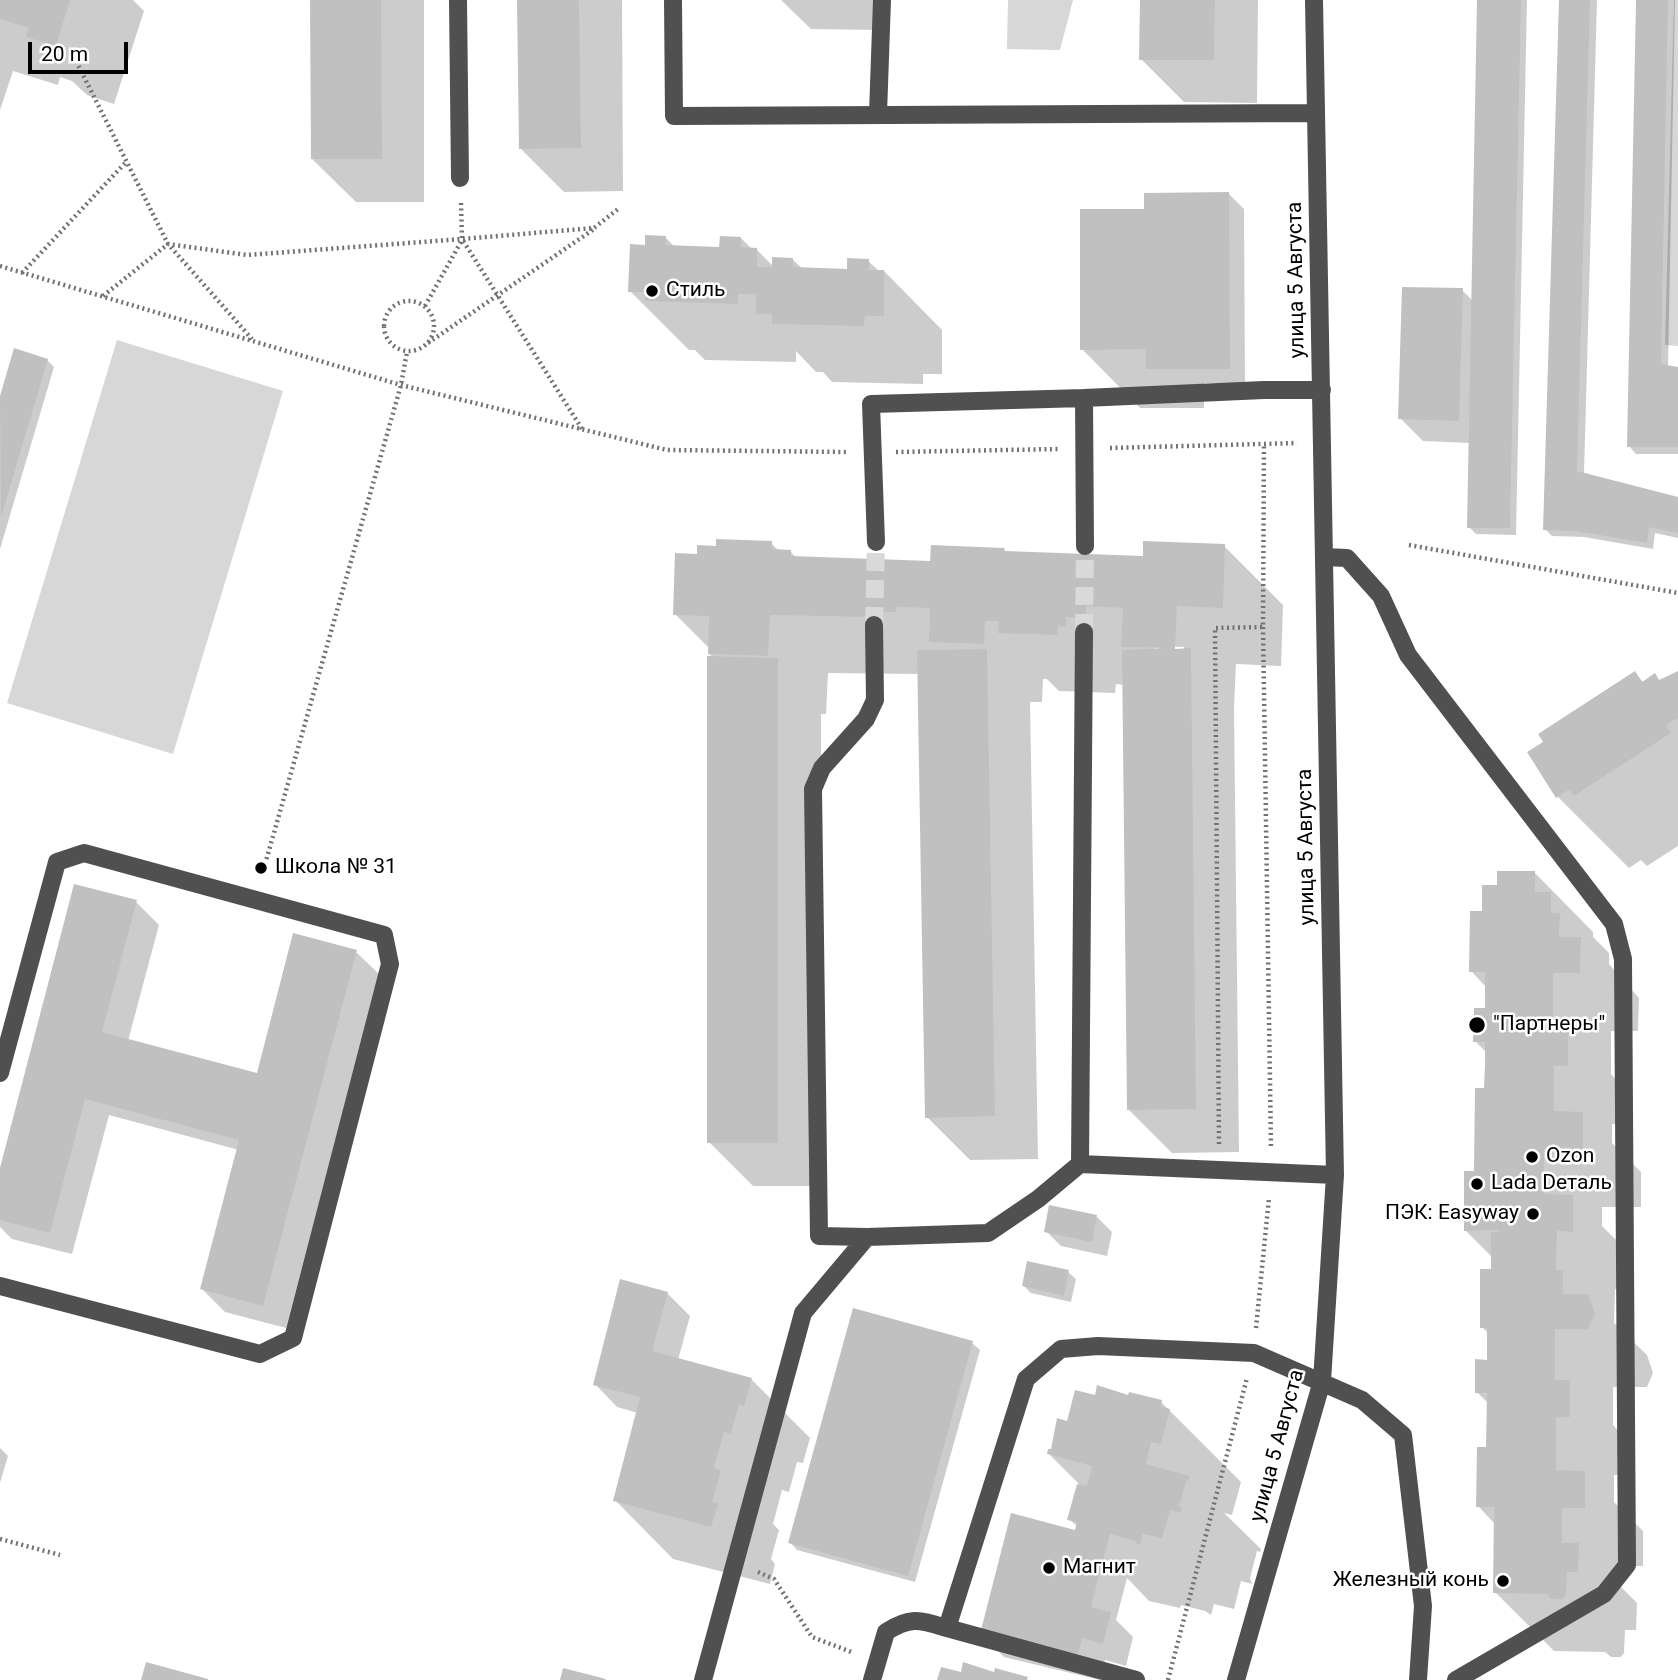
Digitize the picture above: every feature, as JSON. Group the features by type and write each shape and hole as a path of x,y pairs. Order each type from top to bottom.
{"street":[{"path":"458,0 460,178"},
{"path":"673,0 674,116 1316,113"},
{"path":"878,114 882,0"},
{"name":"улица 5 Августа","path":"1236,1680 1322,1381 1335,1175 1314,0"},
{"path":"876,542 871,404 1321,390"},
{"path":"1084,398 1084,546"},
{"path":"1325,557 1347,558 1381,596 1408,655 1614,924 1623,958 1628,1565 1604,1594 1456,1680"},
{"path":"874,625 875,700 866,719 822,768 813,789 819,1236 988,1233 1038,1199 1080,1164 1335,1175"},
{"path":"1080,1164 1084,632"},
{"path":"0,1073 57,862 84,853 384,935 390,964 293,1338 260,1354 0,1286"},
{"path":"703,1680 803,1313 867,1237"},
{"path":"947,1629 1026,1379 1061,1349 1098,1346 1254,1353 1362,1399 1403,1435 1423,1606 1418,1680"},
{"path":"872,1680 886,1632 902,1622 923,1621 1136,1680"}],"path":[{"path":"76,61 167,244 254,341"},
{"path":"22,273 126,162"},
{"path":"460,178 462,239 583,430"},
{"path":"428,343 433,336 434,320 425,306 418,302 401,302 388,313 384,321 387,338 407,352 415,351 428,343 594,228 618,209"},
{"path":"103,296 167,244 247,255 594,228"},
{"path":"425,306 462,239"},
{"path":"0,266 401,385 667,450 873,453"},
{"path":"255,900 401,385 407,352"},
{"path":"1220,1169 1215,628 1263,626 1264,443"},
{"path":"1409,545 1678,593"},
{"path":"0,1539 60,1555"},
{"path":"735,1562 774,1579 811,1637 849,1651"}],"shaded area":[{"path":"1008,0 1073,0 1060,50 1007,49"},
{"path":"1674,0 1678,0 1678,346 1665,345"},
{"path":"117,340 283,391 173,754 7,703"}],"building":[{"path":"0,0 70,0 56,46 26,37 29,28 0,19"},
{"path":"310,0 381,0 382,159 311,159"},
{"path":"517,0 579,0 581,148 519,149"},
{"path":"1140,0 1215,0 1214,60 1139,60"},
{"path":"1477,0 1521,0 1510,528 1467,528"},
{"path":"1559,0 1590,0 1577,471 1678,497 1678,533 1649,527 1647,543 1576,531 1543,530"},
{"path":"1636,0 1668,0 1661,364 1678,367 1678,447 1627,447"},
{"path":"1229,192 1230,369 1146,369 1146,349 1080,350 1080,209 1144,209 1144,193"},
{"path":"645,235 666,236 666,245 719,247 720,236 741,237 741,247 757,248 757,267 772,267 772,257 793,258 793,267 847,269 847,258 869,259 869,270 884,270 884,316 865,316 864,326 772,324 772,314 756,314 756,294 738,294 738,304 645,301 645,292 628,292 630,244 645,245"},
{"path":"1402,287 1463,288 1459,421 1398,419"},
{"path":"14,348 48,359 1,517 0,396"},
{"path":"716,539 772,541 772,549 791,550 791,556 930,561 931,545 1004,548 1005,551 1143,556 1143,541 1225,544 1223,608 1177,606 1175,649 1191,648 1196,1109 1127,1110 1122,650 1164,648 1121,647 1123,608 1086,606 1086,617 1066,617 1066,627 1058,626 1057,635 998,633 999,621 985,621 984,644 929,642 930,608 896,607 896,612 873,612 873,617 770,615 768,656 708,654 709,616 673,615 675,553 697,554 697,545 716,546"},
{"path":"987,649 995,1116 925,1118 917,650"},
{"path":"707,656 778,658 778,1143 707,1143"},
{"path":"1635,671 1642,682 1655,673 1659,680 1678,671 1678,718 1666,725 1671,733 1574,796 1570,789 1556,798 1527,752 1543,742 1538,734"},
{"path":"1497,871 1535,871 1535,892 1551,892 1551,913 1560,913 1559,937 1581,937 1580,973 1553,973 1553,1029 1568,1029 1568,1066 1554,1066 1554,1111 1583,1112 1583,1149 1544,1149 1544,1194 1573,1195 1573,1232 1557,1231 1556,1270 1563,1270 1563,1294 1588,1294 1595,1313 1588,1329 1555,1329 1555,1380 1570,1380 1570,1417 1556,1417 1556,1470 1585,1471 1585,1508 1562,1508 1562,1543 1579,1543 1578,1572 1567,1572 1566,1594 1563,1599 1551,1599 1547,1594 1493,1593 1494,1507 1476,1507 1477,1447 1486,1447 1487,1393 1475,1393 1475,1359 1487,1360 1487,1328 1480,1328 1480,1269 1491,1269 1491,1232 1499,1230 1464,1231 1464,1171 1474,1171 1475,1088 1484,1088 1485,1065 1485,1042 1473,1042 1474,1008 1485,1008 1485,972 1469,972 1470,911 1482,911 1482,885 1497,885"},
{"path":"74,884 137,900 102,1032 257,1073 293,933 357,950 263,1306 200,1289 239,1140 85,1099 50,1233 0,1220 0,1168"},
{"path":"1049,1205 1097,1215 1092,1242 1044,1232"},
{"path":"1027,1261 1069,1270 1064,1296 1022,1286"},
{"path":"620,1279 668,1292 652,1351 752,1378 744,1406 739,1404 731,1434 724,1432 714,1468 721,1470 712,1502 718,1504 711,1527 613,1501 640,1397 593,1385"},
{"path":"853,1308 973,1341 908,1576 788,1543"},
{"path":"1097,1385 1128,1395 1129,1392 1162,1400 1161,1407 1170,1409 1161,1444 1151,1442 1146,1464 1190,1476 1186,1481 1180,1513 1170,1510 1162,1538 1143,1534 1140,1544 1110,1534 1091,1607 1111,1612 1103,1644 1082,1638 1077,1659 980,1634 1011,1513 1075,1530 1077,1522 1067,1520 1077,1484 1087,1486 1092,1466 1047,1454 1048,1449 1051,1449 1057,1418 1067,1421 1075,1390 1095,1395"},
{"path":"146,1662 208,1679 208,1680 141,1680"},
{"path":"963,1662 994,1672 995,1668 1028,1677 1027,1680 937,1680 941,1667 961,1672"},
{"path":"563,1668 606,1679 560,1680"}],"tunnel":[{"path":"874,625 876,542"},
{"path":"1084,632 1085,546"}],"place":[{"name":"Стиль","path":"652,291"},
{"name":"Школа № 31","path":"261,868"},
{"name":"\"Партнеры\"","path":"1477,1025"},
{"name":"Ozon","path":"1532,1157"},
{"name":"Lada Dеталь","path":"1477,1184"},
{"name":"ПЭК: Easyway","path":"1533,1214"},
{"name":"Магнит","path":"1049,1568"},
{"name":"Железный конь","path":"1503,1581"}]}
